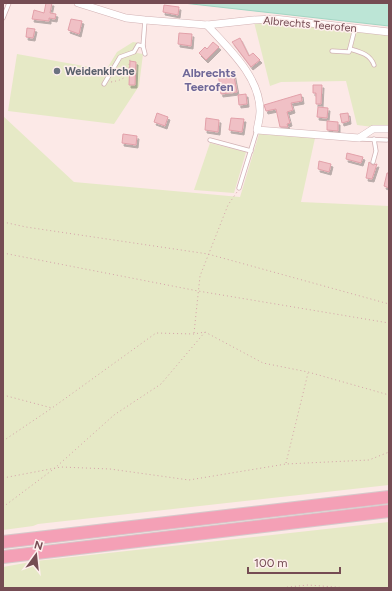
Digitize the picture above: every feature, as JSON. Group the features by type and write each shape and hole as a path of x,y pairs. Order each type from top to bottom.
{"highway":[{"path":"3,542 389,496"},
{"path":"3,557 389,511"}],"street":[{"name":"Albrechts Teerofen","path":"78,3 126,18 145,20 207,25 274,19 389,32"},
{"path":"207,25 236,57 248,73 256,90 260,111 258,132 359,138 373,129 389,129"}],"lane":[{"path":"3,18 9,3"},
{"path":"144,54 143,46 145,20"},
{"path":"332,50 349,52 355,28"},
{"path":"104,84 120,57 134,52 138,45 143,46"},
{"path":"350,49 367,55 372,59 374,65"},
{"path":"239,188 250,151 258,132"},
{"path":"359,138 387,140"},
{"path":"373,162 376,151 374,139"},
{"path":"210,140 250,151"}],"path":[{"path":"104,84 123,80 127,75 130,59 134,52"},
{"path":"194,334 198,291 208,254 228,206 239,188"},
{"path":"3,222 26,227 208,254 389,304"},
{"path":"3,253 198,291 389,323"},
{"path":"3,507 55,468 114,415 161,384 206,332"},
{"path":"3,441 52,408 156,333 194,334 206,332 263,363 308,372 389,395"},
{"path":"286,464 308,372"},
{"path":"3,395 52,408"},
{"path":"3,478 61,466 110,469 189,480 286,464 369,460 389,452"},
{"path":"279,588 308,585 348,588"}],"shaded area":[{"path":"183,3 389,3 389,26"},
{"path":"254,22 273,22 389,35 389,129 357,125 346,81 281,82 270,86"},
{"path":"133,42 139,43 137,53 143,54 139,86 114,124 8,111 17,54 106,70 117,52"},
{"path":"3,116 74,182 240,197 259,134 315,138 301,202 389,206 389,485 38,524 3,530"},
{"path":"210,143 246,152 234,193 194,190"},
{"path":"389,522 389,588 3,588 3,567 36,561"}],"building":[{"path":"46,3 52,3 50,13 56,14 55,19 49,18 49,21 32,19 34,10 44,13"},
{"path":"164,5 179,7 178,15 163,12"},
{"path":"71,19 82,21 79,34 68,30"},
{"path":"27,28 35,29 33,38 26,37"},
{"path":"179,33 192,34 191,46 178,44"},
{"path":"240,38 249,56 253,53 260,60 251,67 232,42"},
{"path":"213,42 219,47 206,60 199,53 205,47 207,49"},
{"path":"130,61 136,62 135,85 129,85"},
{"path":"233,71 237,92 221,94 218,73"},
{"path":"313,85 322,85 321,104 316,104 316,93 313,93"},
{"path":"246,94 247,104 239,105 238,95"},
{"path":"301,94 302,101 291,103 293,110 287,112 290,123 287,124 288,127 280,127 276,109 266,111 264,105"},
{"path":"318,107 328,108 327,118 317,117"},
{"path":"157,113 168,117 165,126 154,122"},
{"path":"348,113 349,121 342,123 340,114"},
{"path":"206,118 219,120 218,132 205,130"},
{"path":"231,118 244,119 242,132 229,130"},
{"path":"327,121 338,122 338,131 327,130"},
{"path":"123,134 137,136 136,145 122,143"},
{"path":"347,153 363,157 361,163 346,159"},
{"path":"319,161 331,164 329,172 318,169"},
{"path":"369,162 373,165 377,164 372,179 366,178"},
{"path":"387,173 389,173 389,188 384,186"}],"place":[{"name":"Weidenkirche","path":"57,71"}],"district":[{"name":"Albrechts Teerofen","path":"209,80"}]}
